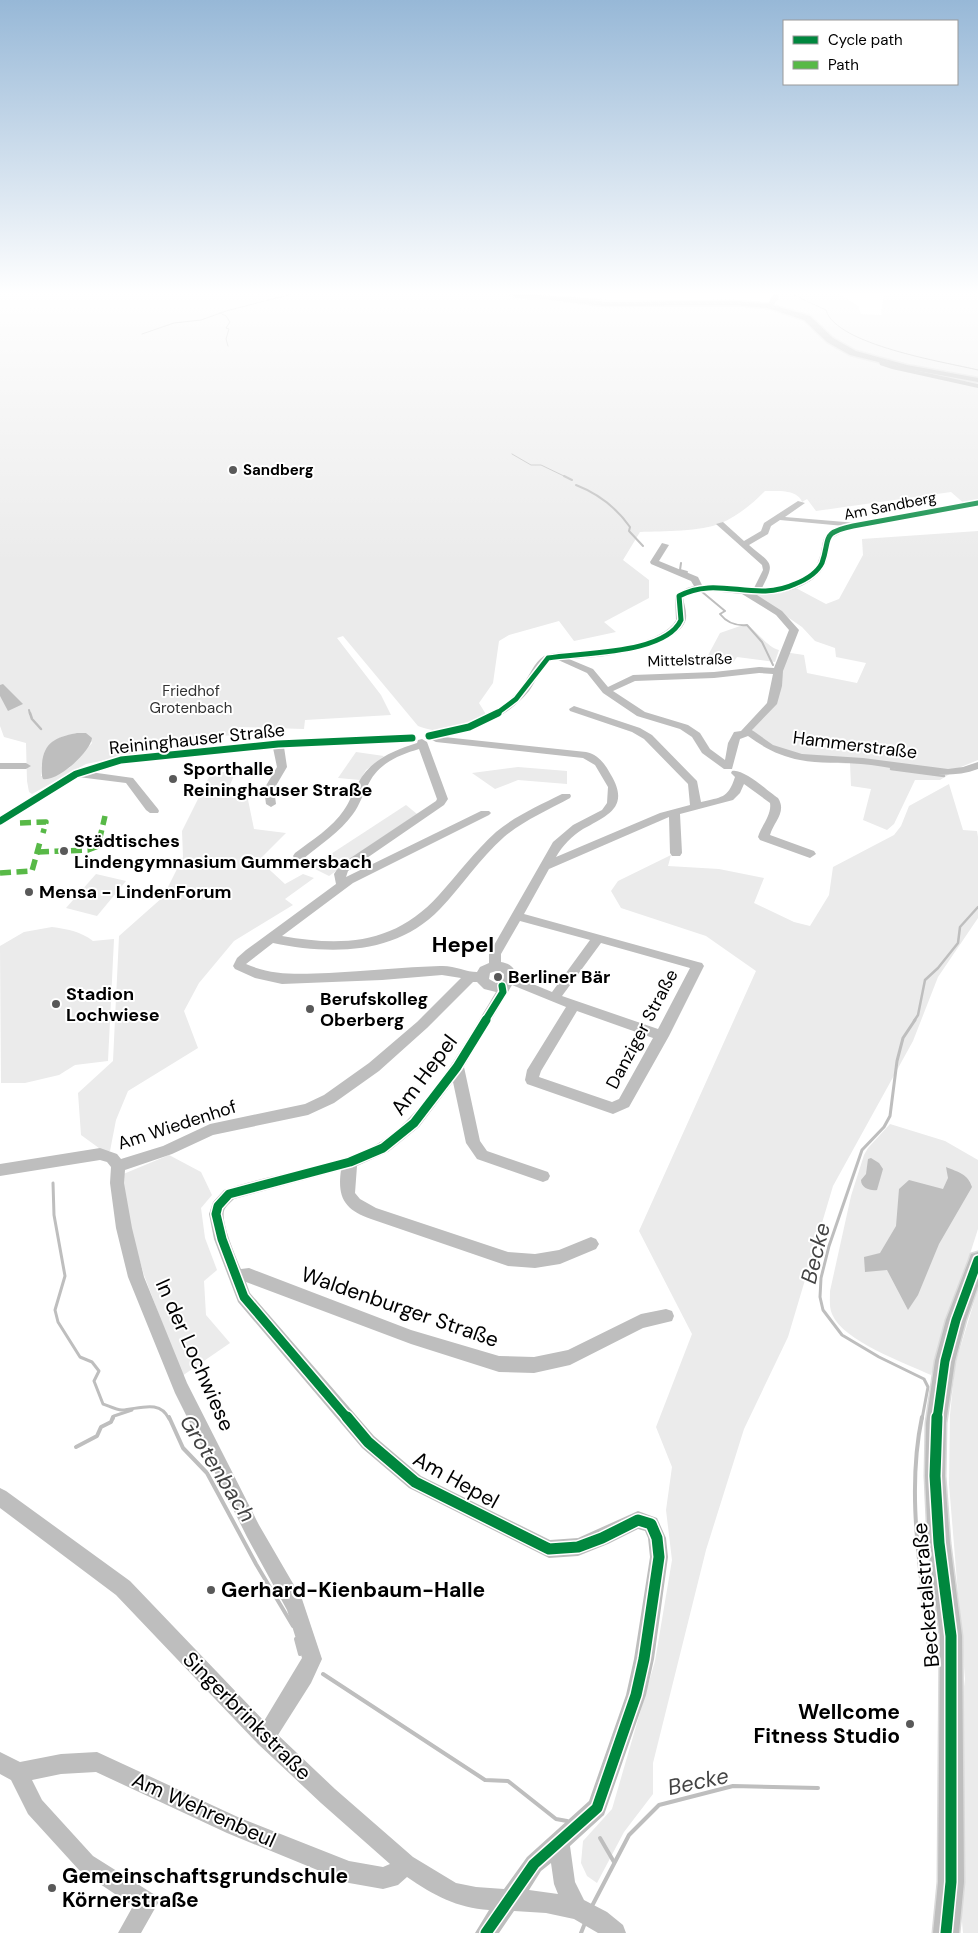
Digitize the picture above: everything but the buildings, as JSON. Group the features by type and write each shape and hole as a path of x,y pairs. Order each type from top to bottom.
{"main road":[{"name":"Becketalstraße","path":"946,1933 951,1882 950,1636 939,1543 935,1476 936,1423 945,1361 951,1336 978,1260"}],"street":[{"path":"745,544 765,532 767,525 801,503"},
{"name":"Am Sandberg","path":"699,587 773,592 792,586 810,575 822,564 826,542 833,533 858,526 978,503"},
{"path":"780,518 788,520 850,522 858,526"},
{"path":"720,524 766,564 767,570 756,592"},
{"path":"299,856 330,832 349,812 368,774 383,760 423,740 456,731 491,717 511,703 525,689 544,661 555,656 611,652 642,644 667,634 680,624 682,620 679,596 689,588 699,587 695,579 654,562 665,544"},
{"path":"728,767 732,759 731,744 738,734 745,732 772,704 777,686 778,671 794,630 778,613 744,591"},
{"path":"555,656 590,671 606,691 641,714 684,727 696,735 706,751 774,800 778,806 777,813 768,823 764,837 810,854"},
{"name":"Mittelstraße","path":"606,691 634,678 714,676 759,670 778,671"},
{"path":"574,709 636,730 648,737 693,783 696,808"},
{"name":"Hammerstraße","path":"745,732 750,733 769,747 801,757 863,761 950,772 978,765"},
{"path":"423,740 573,752 586,755 599,763 613,787 612,803 606,812 577,828 557,845 495,954 495,966 508,970 506,983"},
{"path":"342,884 339,872 440,803 442,799 423,740"},
{"name":"Reininghauser Straße","path":"0,821 76,774 121,760 278,744 423,740"},
{"path":"271,804 269,789 282,767 278,744"},
{"path":"0,766 26,766"},
{"path":"76,774 129,780 135,785 144,802 154,811"},
{"path":"544,866 664,815 729,798 735,794 741,776"},
{"path":"271,938 292,943 359,945 411,926 424,918 438,905 485,849 502,833 566,796"},
{"path":"485,813 342,884 250,952 241,960 240,966 259,975 282,979 382,975 442,970 460,972 476,977 486,985 494,987 506,983 662,1036"},
{"path":"674,813 676,853"},
{"path":"517,916 598,938 554,998"},
{"name":"Danziger Straße","path":"574,1005 534,1070 532,1080 613,1108 624,1103 662,1036 698,966 598,938"},
{"name":"Am Wiedenhof","path":"0,1170 100,1154 112,1158 118,1166 167,1150 210,1130 308,1109 329,1099 374,1067 484,970 495,966"},
{"name":"Am Hepel","path":"486,1933 511,1900 534,1864 559,1844 597,1808 636,1695 644,1659 659,1557 657,1538 650,1524 638,1520 625,1524 602,1538 578,1547 549,1550 416,1482 368,1442 244,1297 222,1239 216,1214 218,1206 230,1194 350,1162 383,1148 414,1123 457,1066 503,992 506,983"},
{"path":"457,1066 473,1144 482,1155 543,1176"},
{"path":"350,1162 345,1190 351,1201 371,1213 508,1259 535,1261 560,1257 591,1244"},
{"name":"In der Lochwiese","path":"118,1166 117,1183 124,1228 136,1277 181,1387 253,1532 295,1606 312,1659 304,1676 265,1737"},
{"name":"Waldenburger Straße","path":"235,1276 249,1275 402,1334 499,1364 534,1365 570,1356 641,1322 666,1316"},
{"name":"Singerbrinkstraße","path":"0,1497 123,1588 265,1737 328,1796 406,1864 431,1881 454,1893 476,1898 546,1902 578,1909 607,1926"},
{"path":"0,1762 18,1773 35,1807 86,1863 147,1903 129,1933"},
{"name":"Am Wehrenbeul","path":"18,1773 62,1764 97,1762 234,1826 349,1872 383,1878 390,1877 406,1864"},
{"path":"559,1844 564,1884 578,1909"}],"green space":[{"name":"Friedhof Grotenbach","path":"0,384 978,384 978,502 966,505 951,492 816,511 807,499 802,502 800,498 792,493 765,491 739,513 713,526 640,532 623,560 649,580 649,598 604,622 616,632 574,641 559,621 509,635 499,641 493,683 479,703 487,716 453,730 438,731 418,726 343,636 337,638 381,695 391,715 305,720 304,729 239,727 234,735 137,744 136,754 86,764 32,794 29,792 27,781 26,743 4,737 0,726","holes":["77,733 86,733 92,743 69,768 41,776 46,751 59,738"]},
{"path":"978,531 978,760 961,767 940,780 915,780 894,824 887,830 863,820 871,789 851,786 850,763 811,758 784,751 771,746 752,729 772,704 784,652 804,655 807,673 857,683 866,663 836,657 835,648 815,641 802,627 754,594 794,587 826,604 839,599 863,555 862,539"},
{"path":"746,624 770,645 779,650 775,662 737,657 732,664 705,661 720,633"},
{"path":"356,752 384,756 366,770 360,780 338,778"},
{"path":"518,767 567,771 567,784 518,780 495,789 472,773"},
{"path":"212,771 235,773 227,792 246,790 254,829 286,833 259,860 285,884 303,874 314,878 285,899 293,905 234,941 199,983 184,1011 198,1048 128,1091 116,1120 110,1151 103,1151 81,1135 78,1093 113,1061 119,936 163,897 183,857 182,831"},
{"path":"949,784 963,830 977,831 978,918 938,977 913,1041 833,1186 788,1337 744,1429 706,1550 653,1763 653,1794 624,1832 597,1883 587,1876 581,1863 583,1841 612,1809 655,1661 672,1560 666,1510 672,1467 656,1427 692,1334 639,1231 756,971 706,936 621,908 611,891 618,881 671,855 668,866 719,869 764,878 754,903 794,922 810,926 829,895 833,867 894,835 901,826 909,806"},
{"path":"406,805 417,814 329,876 311,867"},
{"path":"96,874 126,881 97,916 66,908"},
{"name":"Stadion Lochwiese","path":"52,927 78,933 93,941 114,939 108,1061 75,1065 59,1075 25,1083 1,1083 0,946 24,932"},
{"path":"890,1124 945,1141 978,1160 978,1229 931,1375 891,1358 861,1342 838,1324 830,1309 830,1291 851,1196 864,1155"},
{"path":"169,1155 201,1172 212,1195 201,1208 205,1238 217,1270 204,1281 206,1315 230,1343 182,1376 144,1275 130,1228 121,1175"},
{"path":"978,1289 978,1933 963,1933 959,1888 961,1710 965,1679 949,1484 950,1415 955,1365"}],"shaded area":[{"path":"3,684 23,704 8,711 0,696 0,685"},
{"path":"77,733 86,733 92,738 86,750 65,771 49,779 43,779 42,764 45,750 57,739"},
{"path":"871,1158 879,1163 883,1169 877,1190 866,1188 861,1183 866,1174 868,1159"},
{"path":"946,1167 965,1176 972,1187 939,1244 918,1295 908,1310 887,1270 865,1272 864,1257 880,1253 896,1226 899,1189 909,1180 943,1189 948,1178"}],"waterway":[{"path":"512,454 531,465 541,465 566,477"},
{"path":"566,477 572,480"},
{"path":"576,485 600,497 613,507 630,527 629,531 643,546"},
{"path":"681,563 680,570 687,572"},
{"path":"701,591 725,611 720,614 726,620 739,625 747,625 762,642 773,665"},
{"name":"Grotenbach","path":"29,710 30,714"},
{"name":"Grotenbach","path":"30,713 32,719 41,729"},
{"path":"891,769 944,776"},
{"name":"Becke","path":"914,1021 918,1015 925,980 938,968 958,943 960,927 978,907"},
{"name":"Becke","path":"915,1020 903,1038 897,1061 890,1116 884,1127 862,1150 829,1246 821,1278 820,1297 823,1310 842,1335 879,1357 924,1379 928,1387 922,1419"},
{"name":"Grotenbach","path":"53,1183 54,1215 65,1276 55,1310 58,1322 80,1357 92,1362 99,1371 94,1381 103,1404 122,1410 155,1407 165,1413 169,1419"},
{"name":"Grotenbach","path":"113,1419 114,1416 132,1410"},
{"path":"76,1447 97,1436 101,1427 111,1422 113,1417"},
{"name":"Grotenbach","path":"169,1417 183,1448 207,1473 256,1564 293,1626"},
{"name":"Becke","path":"922,1417 917,1446 915,1503 916,1532 929,1647"},
{"name":"Grotenbach","path":"296,1639 300,1654"},
{"name":"Grotenbach","path":"323,1674 485,1780 508,1781 556,1819 567,1821"},
{"name":"Becke","path":"592,1906 629,1835 659,1805 733,1786 818,1788"},
{"name":"Grotenbach","path":"600,1838 614,1862"},
{"path":"581,1933 585,1923"}],"marked path":[{"path":"38,852 88,850 98,846 105,816"},
{"path":"20,823 46,822 43,833"},
{"path":"0,873 32,871 40,842"}],"cycle path":[{"path":"429,736 469,727 506,708 525,689 548,658 609,652 637,646 664,636 674,630 680,623 679,596 690,590 702,587 763,593 781,590 802,581 815,572 822,562 827,540 837,531 853,526 978,503"},
{"path":"0,821 76,774 121,760 278,744 412,738"},
{"path":"486,1933 534,1864 597,1808 636,1695 644,1659 659,1557 657,1538 651,1524 638,1520 602,1538 578,1547 549,1549 415,1482 368,1442 244,1297 222,1239 216,1214 218,1206 229,1194 350,1162 383,1148 414,1123 457,1067 503,992 502,986"},
{"path":"946,1933 951,1882 951,1636 939,1543 935,1476 936,1423 945,1361 956,1320 978,1260"}],"place":[{"name":"Sandberg","path":"233,470"},
{"name":"Sporthalle Reininghauser Straße","path":"173,779"},
{"name":"Städtisches Lindengymnasium Gummersbach","path":"64,851"},
{"name":"Mensa - LindenForum","path":"29,892"},
{"name":"Berliner Bär","path":"498,977"},
{"name":"Stadion Lochwiese","path":"56,1004"},
{"name":"Berufskolleg Oberberg","path":"310,1009"},
{"name":"Gerhard-Kienbaum-Halle","path":"211,1590"},
{"name":"Wellcome Fitness Studio","path":"910,1724"},
{"name":"Gemeinschaftsgrundschule Körnerstraße","path":"52,1888"}],"district":[{"name":"Hepel","path":"463,944"}]}
